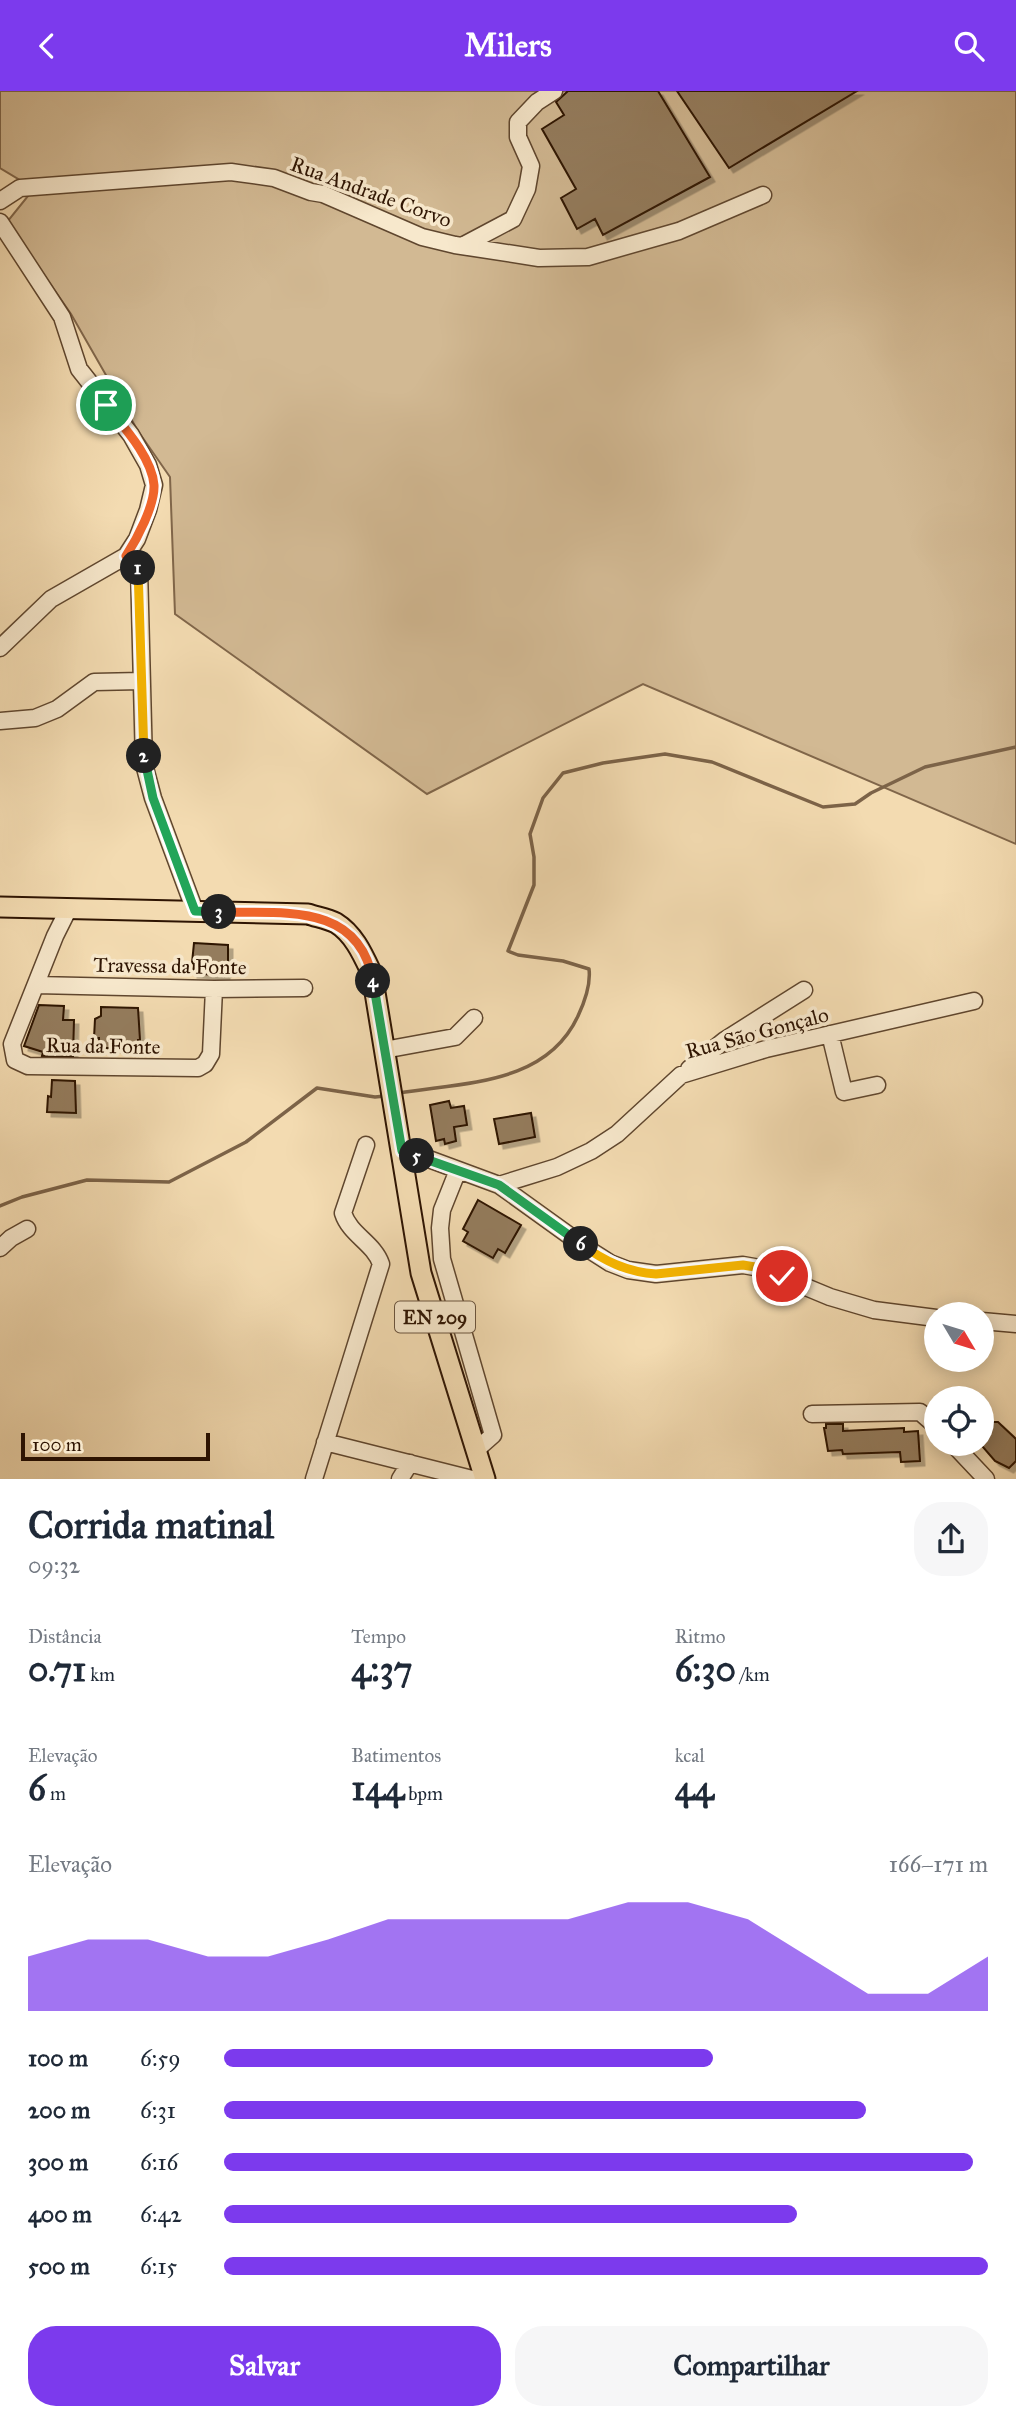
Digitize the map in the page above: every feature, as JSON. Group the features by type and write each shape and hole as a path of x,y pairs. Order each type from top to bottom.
{"main road":[{"name":"EN 209","path":"0,907 309,914 335,923 350,935 372,974 421,1273 485,1479"}],"street":[{"path":"462,246 513,219 527,189 531,166 518,138 518,122 537,102 554,91"},
{"name":"Rua Andrade Corvo","path":"0,201 20,188 231,172 274,178 323,194 422,237 539,258 589,257 679,232 762,195"},
{"path":"0,222 62,317 79,369 131,435 148,465 154,485 137,539 126,556 51,599 0,648"},
{"path":"126,556 139,569 144,764 153,798 195,911"},
{"path":"0,721 35,718 57,709 94,682 141,681"},
{"path":"47,908 55,936"},
{"name":"Rua da Fonte","path":"69,908 55,936 12,1045 15,1060 28,1066 198,1068 205,1064 211,1054 214,989"},
{"name":"Travessa da Fonte","path":"36,985 304,988"},
{"path":"681,1075 725,1040 804,990"},
{"name":"Rua São Gonçalo","path":"499,1185 557,1167 592,1151 617,1134 681,1075 766,1049 974,1001"},
{"path":"384,1050 454,1037 474,1018"},
{"path":"830,1034 844,1092 877,1085"},
{"path":"314,1479 381,1264 374,1250 346,1224 343,1213 366,1145"},
{"path":"402,1151 499,1185 588,1249 610,1263 628,1270 656,1274 743,1265 761,1268 830,1297 874,1310 924,1316"},
{"path":"458,1170 442,1210 440,1228 442,1259 493,1435 476,1450"},
{"path":"0,1248 27,1229"},
{"path":"994,1322 1016,1324"},
{"path":"812,1414 919,1412 924,1416"},
{"path":"325,1442 472,1479"},
{"path":"964,1456 986,1479"},
{"path":"400,1479 410,1463"}],"shaded area":[{"path":"0,91 1016,91 1016,844 643,684 427,794 175,614 170,477 138,431 71,314 7,222 28,196 23,182 0,168"}],"building":[{"path":"568,91 658,91 710,177 603,235 595,219 577,229 561,198 576,189 542,129 564,115 556,102"},
{"path":"677,91 857,91 729,168"},
{"path":"194,943 228,945 225,976 193,973"},
{"path":"39,1005 64,1006 63,1020 74,1020 73,1056 42,1056 43,1052 24,1046"},
{"path":"101,1007 138,1008 140,1040 137,1048 99,1048 99,1038 94,1038 95,1019 101,1016"},
{"path":"52,1080 75,1081 76,1113 47,1112"},
{"path":"449,1101 451,1108 464,1106 467,1125 454,1127 456,1141 445,1144 444,1139 436,1141 430,1105"},
{"path":"531,1113 535,1137 499,1144 494,1119"},
{"path":"478,1200 521,1225 505,1253 498,1249 493,1258 463,1241 468,1232 463,1229"},
{"path":"994,1422 998,1422 1016,1439 1016,1461 1009,1468 991,1456 994,1456"},
{"path":"826,1424 843,1424 843,1431 904,1428 904,1432 918,1431 920,1461 901,1462 900,1452 843,1454 842,1450 828,1451 824,1428"}],"waterway":[{"path":"399,1093 476,1082 525,1068 546,1056 564,1039 578,1016 587,993 589,969 563,961 518,955 508,951 534,885 534,857 530,834 543,798 563,773 603,763 665,754 712,762 823,807 855,804 871,793 925,767 1016,747"},
{"path":"0,1206 22,1197 87,1180 169,1182 246,1142 317,1088 375,1097 385,1096"}],"route":[{"path":"106,405 131,435 148,465 154,485 137,539 126,556 139,569 144,764 153,798 195,911 309,914 335,923 350,935 372,974 402,1151 499,1185 588,1249 610,1263 628,1270 656,1274 743,1265 782,1276"}]}
